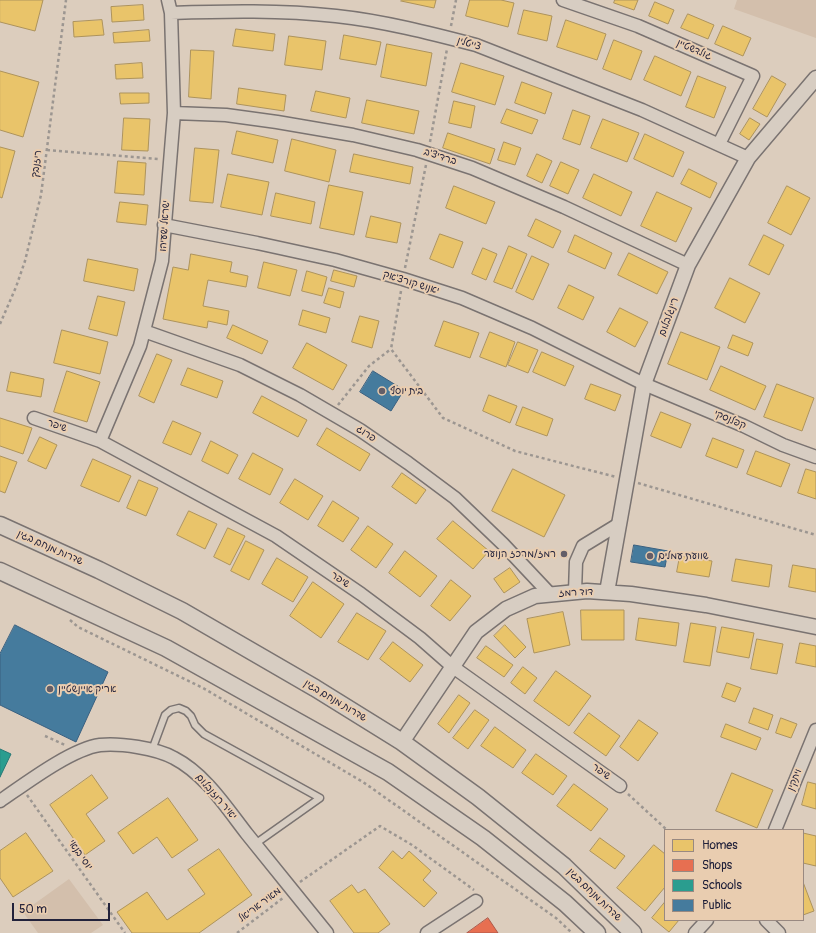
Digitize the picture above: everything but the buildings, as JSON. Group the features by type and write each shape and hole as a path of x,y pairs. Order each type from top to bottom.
{"main road":[{"name":"שדרות מנחם בגין","path":"0,525 99,570 182,611 315,688 402,742 478,798 564,866 633,933"},
{"path":"0,571 166,648 388,772 483,838 565,903 597,933"}],"street":[{"name":"ישראל ישעיהו","path":"100,441 140,346 162,261 174,114 171,13 168,0"},
{"name":"גולדשטיין","path":"563,0 638,26 753,76 719,144"},
{"name":"צייטלין","path":"171,13 219,11 336,16 411,28 476,45 642,110 748,158"},
{"name":"רינגלבלום","path":"607,592 644,384 688,265 748,158 816,78"},
{"name":"ברדיצ'ב","path":"174,114 226,115 277,122 353,135 416,150 472,168 564,207 688,265"},
{"name":"יאנוש קורצ'אק","path":"164,225 335,260 462,298 532,328 644,384"},
{"name":"פרוג","path":"144,330 240,365 300,395 360,430 455,498 503,544 550,594"},
{"name":"קפלנסקי","path":"644,384 744,426 783,445 816,457"},
{"name":"שיפר","path":"34,418 100,441 276,536 367,598 420,638 453,667 620,786"},
{"path":"576,592 576,562 583,546 619,524"},
{"name":"דוד רמז","path":"402,742 476,632 506,609 535,596 576,592 631,594 706,605 816,627"},
{"name":"ויתקין","path":"775,829 816,730"},
{"name":"יאיר רוזנבלום","path":"0,801 64,759 80,751 100,745 119,745 152,750 173,757 189,767 213,791 327,933"},
{"path":"427,933 476,897"},
{"path":"695,933 707,921"},
{"path":"767,921 779,933"}],"lane":[{"path":"152,750 165,715 171,710 179,708 186,711 191,716 195,725 204,734 320,798 255,844"}],"path":[{"name":"ריזנבך","path":"0,324 16,287 25,261 41,195 66,0"},
{"path":"47,150 170,160"},
{"path":"331,413 369,366 391,348"},
{"path":"627,479 816,535"},
{"path":"67,618 78,627 203,688 363,782 556,918 572,933"},
{"path":"45,736 80,751"},
{"name":"יוסי בנאי","path":"22,786 125,933"},
{"path":"620,786 666,829"},
{"name":"מאיר אריאל","path":"237,933 295,892 380,826 412,845 476,897"}],"shaded area":[{"path":"737,0 816,0 816,38 734,9"},
{"path":"69,879 103,925 91,933 38,933 23,912"}],"place":[{"name":"בית יוסף","path":"382,391"},
{"name":"רמז/מרכז הנוער","path":"564,554"},
{"name":"שוועת עמלים","path":"650,556"},
{"name":"אריק איינשטיין","path":"50,689"}]}
